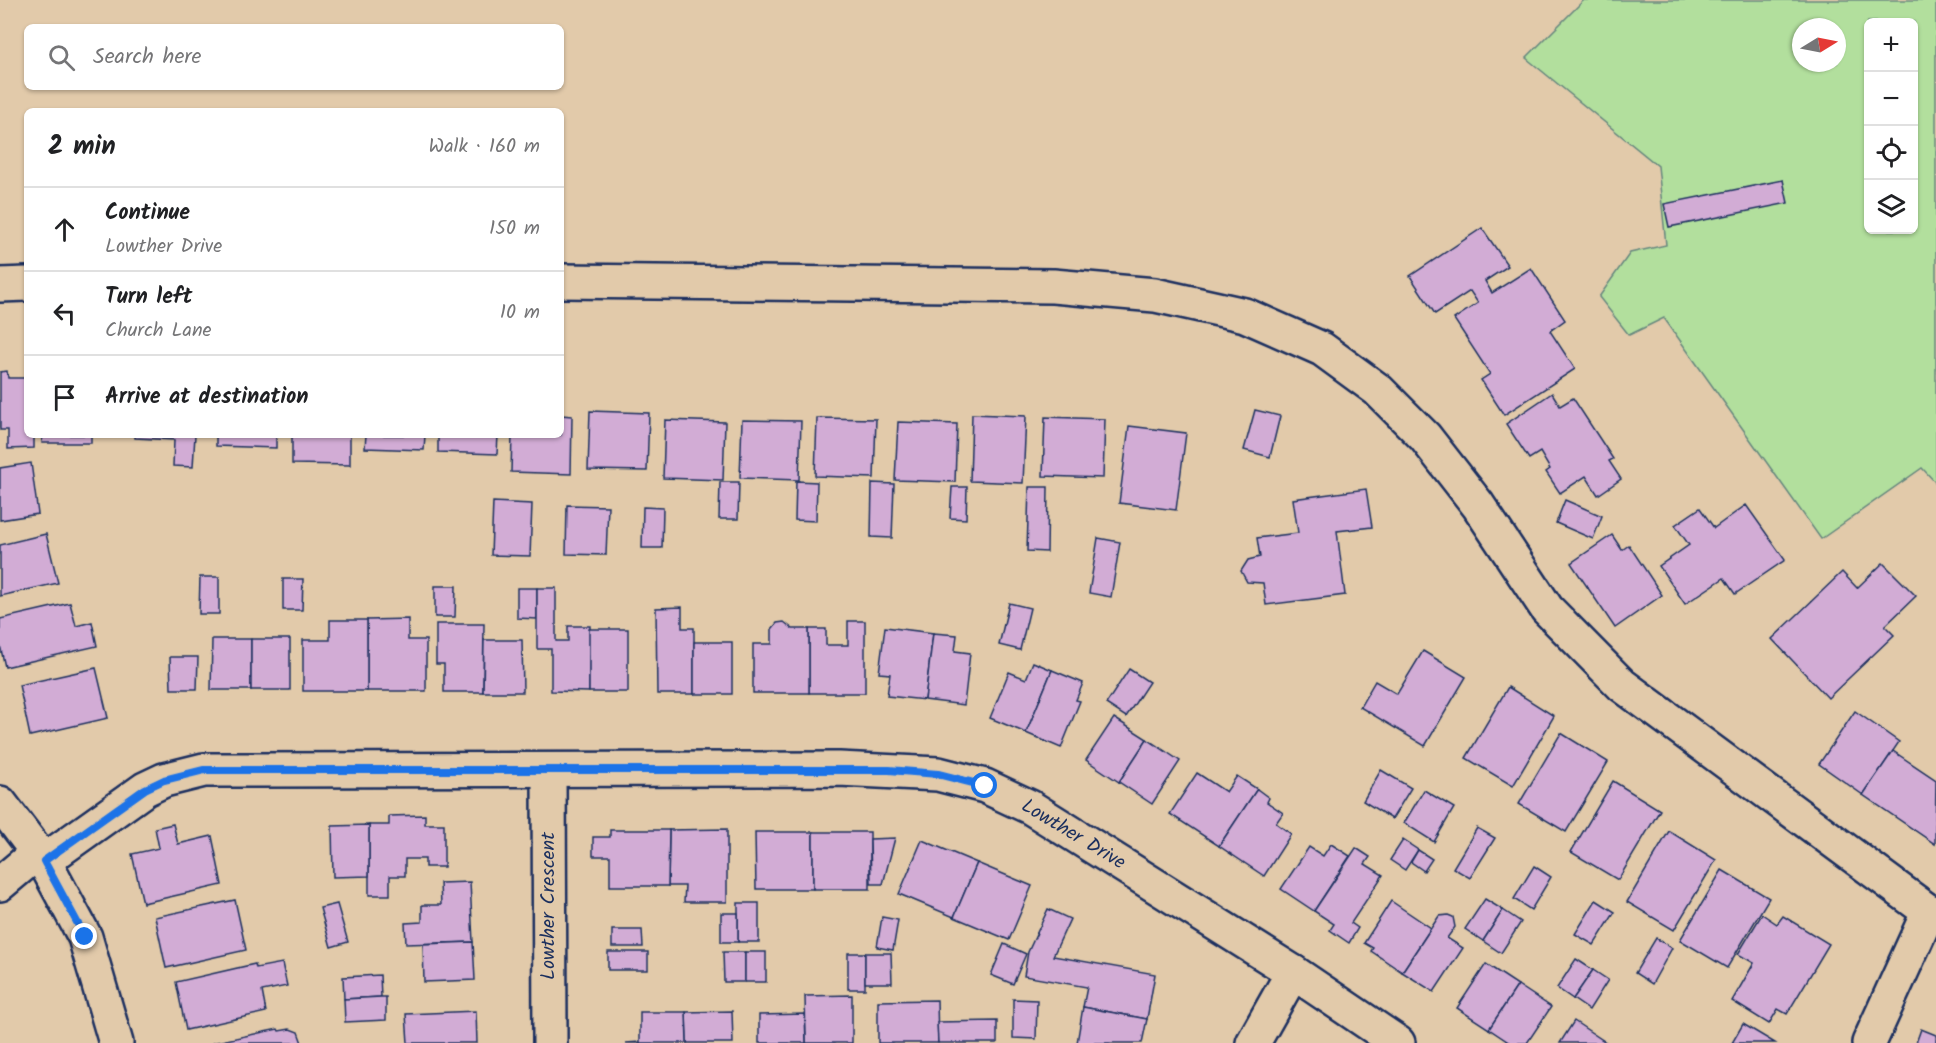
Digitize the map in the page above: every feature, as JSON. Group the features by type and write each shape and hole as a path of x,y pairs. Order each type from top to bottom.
{"street":[{"path":"564,282 1053,286 1144,294 1245,315 1322,349 1378,390 1425,437 1478,505 1547,609 1622,685 1932,914 1869,1043"},
{"path":"0,285 24,284"},
{"name":"Lowther Drive","path":"0,884 145,789 164,780 204,770 889,770 938,774 985,786 1030,807 1073,832 1293,972 1398,1043"},
{"name":"Lowther Crescent","path":"549,770 550,1043"},
{"path":"0,803 41,856 85,937 116,1043"},
{"path":"1253,1043 1293,972"}],"green space":[{"path":"1584,0 1936,0 1936,483 1922,468 1821,539 1664,318 1629,335 1599,297 1630,253 1666,245 1658,166 1526,58"}],"building":[{"path":"1783,180 1788,203 1669,227 1664,204"},
{"path":"1482,228 1508,266 1485,281 1492,293 1531,268 1565,320 1550,331 1575,369 1504,415 1481,380 1490,374 1454,319 1478,303 1470,291 1435,314 1410,276"},
{"path":"7,371 8,378 24,378 24,438 34,438 34,448 8,449 8,430 0,430 0,372"},
{"path":"1552,393 1560,406 1573,398 1613,459 1609,461 1621,479 1598,495 1586,476 1560,493 1546,472 1550,469 1540,452 1529,459 1506,424"},
{"path":"1255,410 1280,416 1270,457 1244,450"},
{"path":"590,411 649,413 647,471 588,470"},
{"path":"972,414 1026,416 1023,483 970,481"},
{"path":"564,415 572,416 571,474 511,472 512,438 564,438"},
{"path":"1045,417 1105,419 1103,478 1043,476"},
{"path":"817,418 876,419 874,478 815,476"},
{"path":"665,420 725,422 723,480 663,478"},
{"path":"742,420 801,421 799,480 740,478"},
{"path":"898,422 957,424 955,482 895,480"},
{"path":"1129,426 1186,433 1176,510 1119,503"},
{"path":"43,438 91,438 91,443 42,443"},
{"path":"135,438 195,438 193,467 173,466 174,440"},
{"path":"216,438 276,438 276,448 216,446"},
{"path":"292,438 350,438 350,465 292,464"},
{"path":"366,438 425,438 424,450 365,448"},
{"path":"438,438 498,438 497,454 438,452"},
{"path":"31,463 38,514 0,520 0,468"},
{"path":"796,481 817,482 816,521 795,520"},
{"path":"720,482 739,482 738,519 719,519"},
{"path":"872,483 894,484 892,538 871,537"},
{"path":"952,487 967,487 966,519 950,518"},
{"path":"1029,487 1048,487 1047,552 1027,551"},
{"path":"1366,489 1372,527 1337,531 1345,595 1266,605 1263,583 1247,582 1241,571 1248,560 1260,557 1257,538 1298,533 1293,499"},
{"path":"1565,500 1602,516 1593,539 1556,523"},
{"path":"493,502 532,504 530,556 491,555"},
{"path":"567,505 608,506 606,555 566,554"},
{"path":"1746,505 1785,560 1735,594 1724,578 1685,604 1659,566 1689,545 1675,525 1700,508 1714,528"},
{"path":"643,507 663,508 662,548 642,548"},
{"path":"46,534 58,583 0,596 0,545"},
{"path":"1612,535 1622,550 1629,545 1662,595 1615,628 1571,563"},
{"path":"1098,538 1120,542 1111,597 1089,593"},
{"path":"1883,563 1916,596 1885,626 1894,635 1828,698 1772,639 1842,572 1857,588"},
{"path":"200,577 219,577 219,614 199,614"},
{"path":"283,579 303,579 302,610 283,610"},
{"path":"435,586 456,586 455,617 435,617"},
{"path":"517,588 537,588 537,619 517,618"},
{"path":"537,588 556,588 556,641 568,641 568,626 590,626 589,692 551,691 551,649 537,649"},
{"path":"70,603 76,626 92,622 97,646 5,667 0,645 0,619"},
{"path":"1009,603 1030,608 1020,650 999,645"},
{"path":"682,607 682,628 694,628 694,694 657,694 656,608"},
{"path":"408,619 408,640 426,640 426,691 367,691 367,620"},
{"path":"330,620 367,620 367,691 303,691 303,640 330,640"},
{"path":"848,621 865,621 865,693 809,693 809,629 826,629 826,645 848,645"},
{"path":"784,622 793,629 809,629 809,693 753,693 753,644 772,644 772,629 777,623"},
{"path":"436,624 484,624 483,692 444,692 444,664 436,664"},
{"path":"885,627 933,633 925,700 887,696 890,674 879,673"},
{"path":"589,629 628,629 628,692 589,692"},
{"path":"933,633 957,635 955,651 970,653 964,705 925,700"},
{"path":"212,639 251,639 251,690 211,690"},
{"path":"251,639 290,639 290,690 251,690"},
{"path":"484,640 522,640 523,692 483,692"},
{"path":"694,642 732,642 732,694 694,694"},
{"path":"1423,651 1466,677 1425,746 1360,707 1375,681 1397,694"},
{"path":"170,657 198,657 197,689 171,689"},
{"path":"1033,662 1052,670 1026,733 990,718 1009,672 1026,679"},
{"path":"96,668 108,718 30,736 19,685"},
{"path":"1129,669 1149,682 1126,717 1106,704"},
{"path":"1052,670 1083,683 1076,700 1080,701 1061,748 1026,733"},
{"path":"1508,687 1554,716 1513,786 1466,758"},
{"path":"1855,711 1899,742 1863,795 1819,764"},
{"path":"1114,718 1147,739 1119,782 1086,760"},
{"path":"1561,733 1608,762 1566,832 1519,804"},
{"path":"1147,739 1180,761 1152,804 1119,782"},
{"path":"1893,751 1936,780 1935,844 1863,795"},
{"path":"1381,770 1411,788 1392,819 1363,801"},
{"path":"1197,773 1226,792 1237,776 1257,789 1219,846 1170,814"},
{"path":"1613,781 1660,810 1618,880 1571,852"},
{"path":"1257,789 1269,798 1267,802 1283,813 1276,823 1291,834 1264,876 1219,846"},
{"path":"1424,790 1454,808 1434,842 1404,823"},
{"path":"425,815 425,824 444,824 444,867 425,867 425,859 405,859 405,876 390,876 390,895 369,895 369,825 389,825 389,816"},
{"path":"173,824 178,844 212,836 222,885 143,903 132,854 159,848 155,828"},
{"path":"369,825 369,876 333,877 332,826"},
{"path":"1477,828 1495,838 1470,878 1453,868"},
{"path":"727,829 727,902 684,902 685,886 668,886 669,830"},
{"path":"610,830 669,830 668,886 610,886 610,856 593,856 593,837 610,837"},
{"path":"1669,831 1716,860 1674,930 1627,902"},
{"path":"755,832 813,832 813,889 756,889"},
{"path":"813,832 870,832 870,889 813,889"},
{"path":"895,838 883,884 871,884 870,839"},
{"path":"922,840 977,863 954,917 899,894"},
{"path":"1403,840 1418,850 1405,870 1390,860"},
{"path":"1331,844 1350,856 1314,911 1281,889 1309,847 1323,856"},
{"path":"1356,848 1370,857 1365,864 1383,875 1351,923 1358,928 1349,943 1330,930 1334,924 1314,911"},
{"path":"1418,850 1432,859 1424,871 1411,862"},
{"path":"977,863 1032,886 1009,940 954,917"},
{"path":"1534,866 1551,877 1531,910 1514,899"},
{"path":"1722,870 1769,898 1727,968 1680,940"},
{"path":"470,882 473,942 406,944 405,923 422,922 422,905 441,905 440,883"},
{"path":"1485,899 1503,910 1483,941 1465,929"},
{"path":"235,900 246,950 166,968 155,917"},
{"path":"1596,900 1615,912 1594,945 1575,934"},
{"path":"1391,901 1431,928 1402,972 1371,951 1373,948 1364,943"},
{"path":"738,903 759,903 759,942 738,942"},
{"path":"337,904 348,942 331,947 320,908"},
{"path":"1048,909 1070,919 1053,956 1155,974 1147,1019 1083,1007 1087,987 1024,976 1028,952"},
{"path":"1503,910 1521,922 1501,953 1483,941"},
{"path":"721,913 738,913 738,942 721,942"},
{"path":"1762,914 1777,924 1783,916 1829,944 1787,1014 1778,1009 1769,1024 1732,1001 1754,963 1738,954"},
{"path":"1439,916 1453,917 1455,927 1447,938 1463,948 1434,992 1402,972"},
{"path":"882,917 898,920 893,950 877,947"},
{"path":"612,930 642,930 643,947 612,947"},
{"path":"1656,938 1672,948 1652,984 1635,973"},
{"path":"473,942 475,980 424,982 423,944"},
{"path":"1004,944 1026,954 1013,984 991,975"},
{"path":"608,952 648,952 648,970 608,970"},
{"path":"723,952 745,952 745,982 724,982"},
{"path":"745,952 766,952 766,982 745,982"},
{"path":"848,953 865,953 865,989 848,989"},
{"path":"865,953 891,953 892,983 865,983"},
{"path":"1576,959 1593,970 1573,999 1557,988"},
{"path":"282,963 287,986 262,991 266,1012 186,1030 176,982 255,964 256,968"},
{"path":"1486,964 1518,985 1489,1029 1457,1008"},
{"path":"1593,970 1608,980 1589,1010 1573,999"},
{"path":"380,975 381,997 344,999 343,977"},
{"path":"1518,985 1551,1007 1527,1043 1510,1043 1489,1029"},
{"path":"852,995 852,1043 806,1043 805,996"},
{"path":"386,997 386,1020 345,1022 344,999"},
{"path":"1013,999 1037,1000 1036,1039 1013,1038"},
{"path":"937,1000 938,1043 878,1043 878,1001"},
{"path":"1083,1007 1147,1019 1142,1043 1077,1043"},
{"path":"476,1011 477,1043 408,1043 406,1014"},
{"path":"732,1011 733,1043 687,1043 686,1012"},
{"path":"640,1012 686,1012 687,1043 626,1043 640,1042"},
{"path":"805,1014 806,1043 759,1043 759,1015"},
{"path":"997,1021 997,1043 938,1043 937,1022"},
{"path":"1574,1021 1607,1043 1560,1043"},
{"path":"1743,1024 1775,1043 1732,1043"},
{"path":"278,1029 279,1031 290,1029 298,1032 302,1043 212,1043"},
{"path":"1921,1029 1936,1035 1936,1043 1916,1043"}],"route":[{"path":"85,937 44,861 145,789 164,780 204,770 889,770 938,774 985,786"}]}
